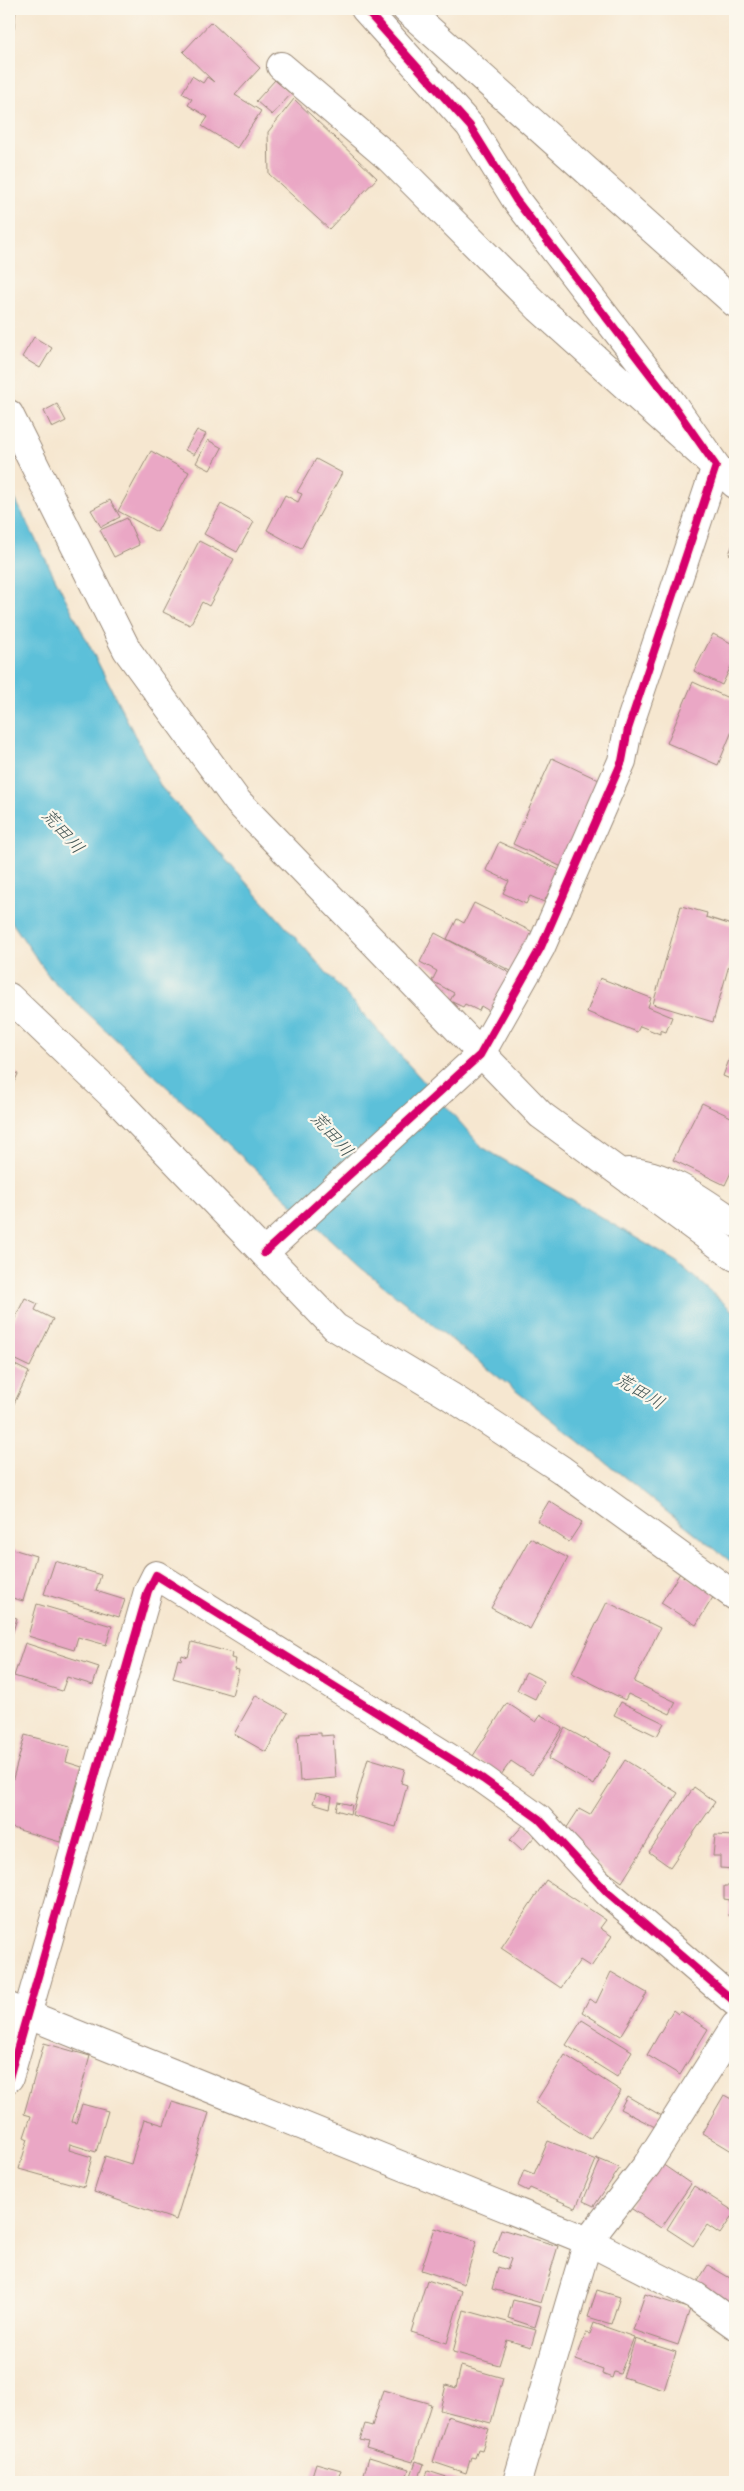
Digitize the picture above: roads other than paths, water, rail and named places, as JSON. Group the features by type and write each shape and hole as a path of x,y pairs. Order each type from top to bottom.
{"street":[{"path":"365,9 470,126 516,200 672,403 716,466"},
{"path":"406,9 735,303"},
{"path":"281,66 389,158 539,308 735,484"},
{"path":"9,414 127,650 238,802 472,1062 617,1172 735,1257"},
{"path":"271,1245 472,1062 541,947 622,761 628,729 716,466"},
{"path":"9,997 271,1245 335,1327 450,1396 562,1470 735,1596"},
{"path":"617,1172 641,1172 685,1191 735,1223"},
{"path":"9,2078 19,2011 148,1591 156,1575 483,1779 539,1820 608,1893 735,2002"},
{"path":"19,2011 588,2241 695,2296 735,2325"},
{"path":"517,2482 588,2241 647,2165 735,2026"}],"water":[{"name":"荒田川","path":"9,487 161,787 482,1147 677,1262 735,1313 735,1565 360,1267 50,978 9,918"}]}
